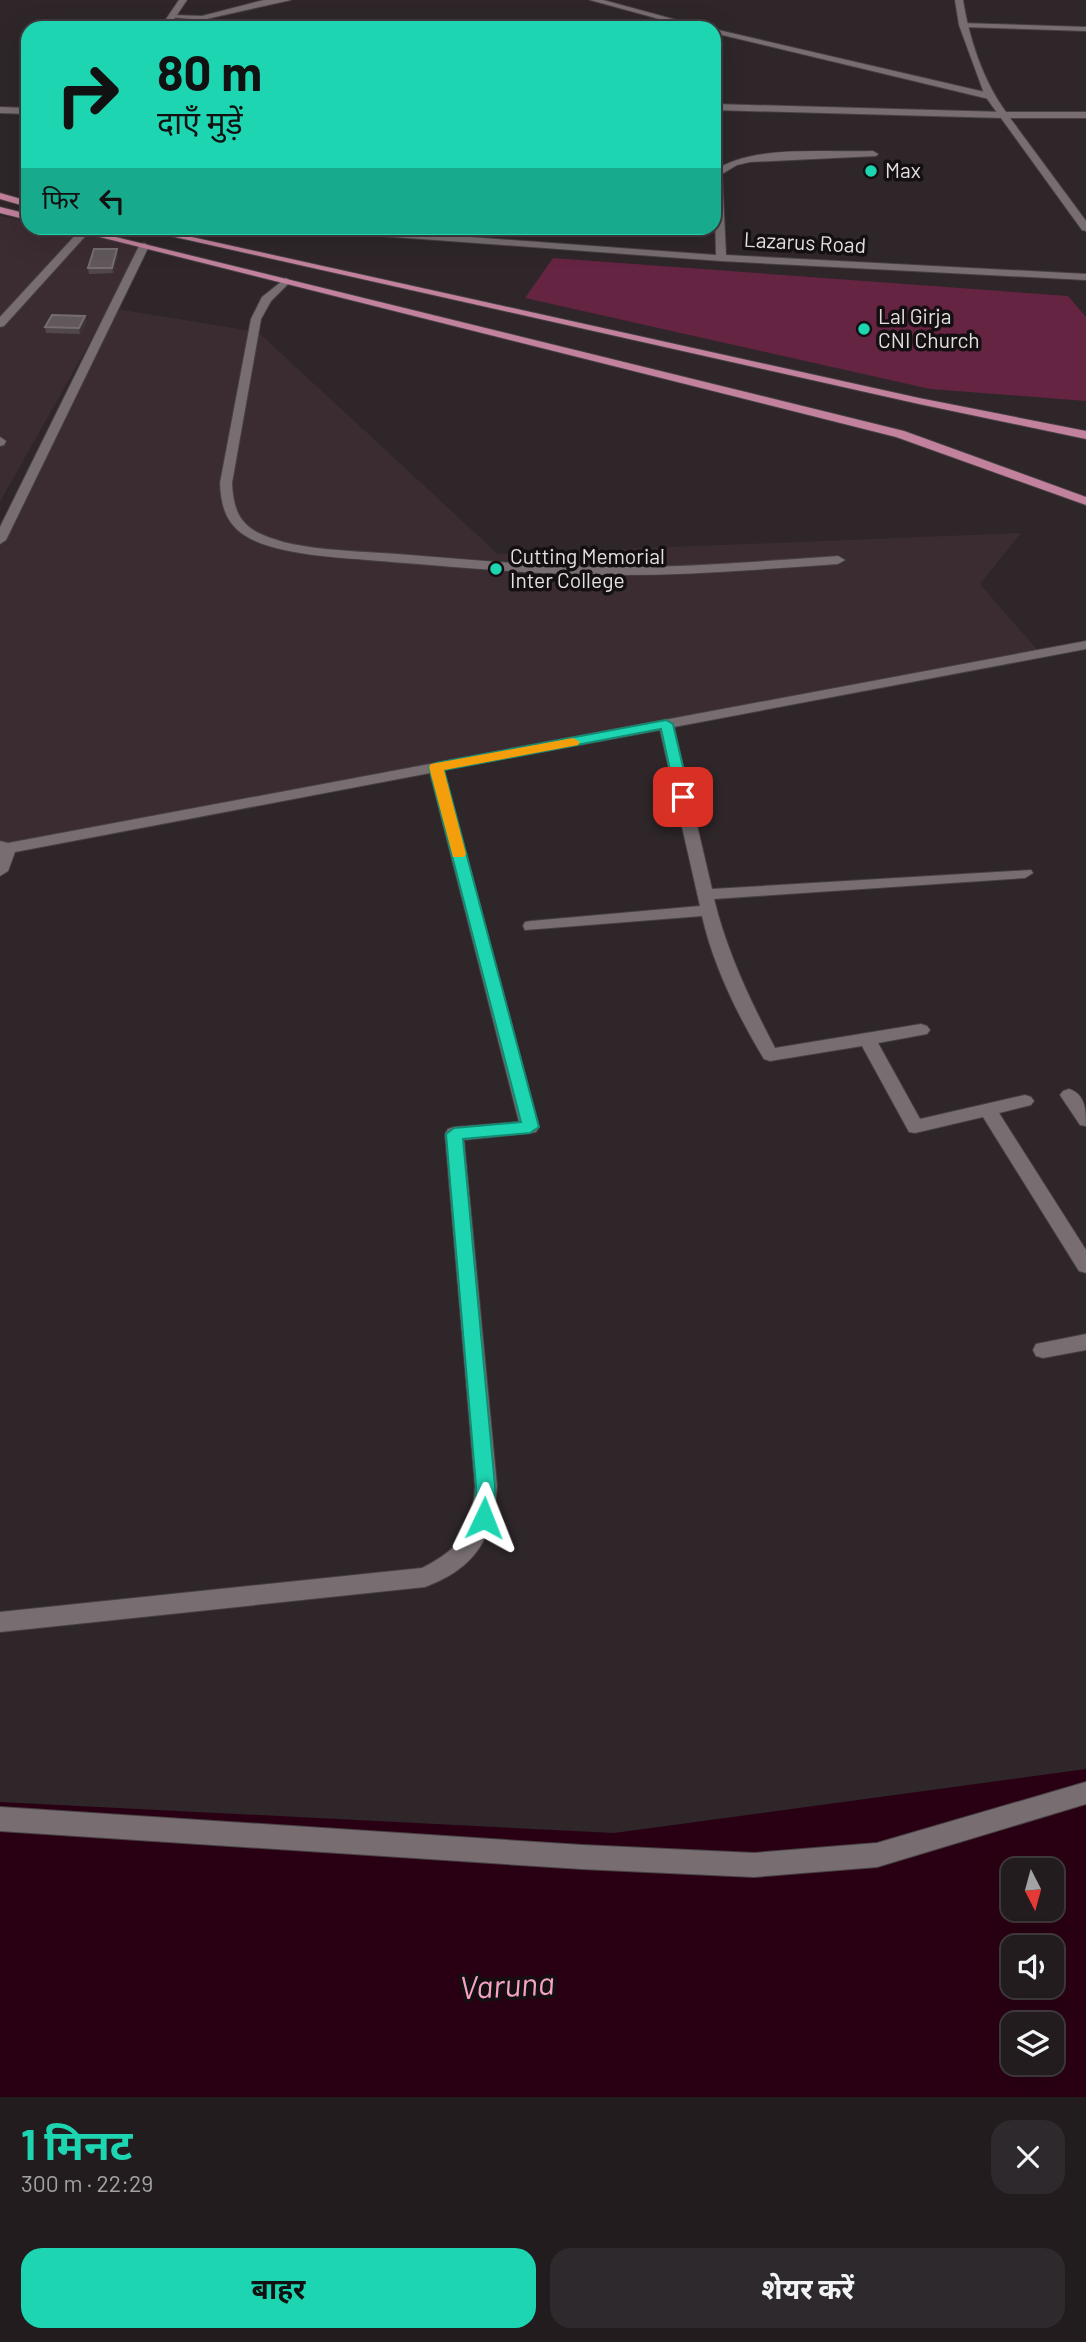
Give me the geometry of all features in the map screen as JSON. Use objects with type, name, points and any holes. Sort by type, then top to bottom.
[{"type":"main road","points":[[0,197],[21,202]]},
{"type":"main road","points":[[0,210],[21,215]]},
{"type":"main road","points":[[101,235],[900,434],[1086,501]]},
{"type":"main road","points":[[172,235],[919,401],[1086,435]]},
{"type":"street","points":[[170,21],[183,0]]},
{"type":"street","points":[[173,17],[202,18],[266,2],[287,0]]},
{"type":"street","points":[[594,0],[675,21]]},
{"type":"street","points":[[959,0],[963,25],[989,96],[1086,228]]},
{"type":"street","points":[[963,25],[1084,31]]},
{"type":"street","points":[[721,33],[989,96]]},
{"type":"street","points":[[721,107],[1086,115]]},
{"type":"street","points":[[0,110],[21,111]]},
{"type":"street","points":[[721,170],[736,162],[873,154]]},
{"type":"street","points":[[0,324],[81,235]]},
{"type":"street","name":"Lazarus Road","points":[[408,235],[721,258],[1086,277]]},
{"type":"street","points":[[720,235],[721,258]]},
{"type":"street","points":[[0,540],[144,246]]},
{"type":"street","points":[[286,281],[266,299],[256,319],[226,483],[227,505],[236,523],[256,537],[282,545],[334,553],[511,567],[619,571],[710,569],[838,560]]},
{"type":"street","points":[[0,871],[4,847],[1086,645]]},
{"type":"street","points":[[666,724],[715,937],[740,996],[770,1055],[921,1030]]},
{"type":"street","points":[[0,1622],[425,1577],[454,1563],[475,1540],[484,1518],[486,1486],[454,1134],[530,1127],[436,767]]},
{"type":"street","points":[[531,926],[707,903],[1025,873]]},
{"type":"street","points":[[867,1039],[915,1127],[1025,1101]]},
{"type":"street","points":[[1069,1095],[1086,1120]]},
{"type":"street","points":[[988,1110],[1084,1261]]},
{"type":"street","points":[[1043,1350],[1086,1342]]},
{"type":"street","points":[[0,1819],[582,1857],[754,1865],[877,1855],[1086,1793]]},
{"type":"shaded area","points":[[0,216],[21,220],[21,235],[90,235],[144,246],[0,502]]},
{"type":"shaded area","points":[[553,258],[1068,296],[1086,317],[1086,401],[930,389],[525,298]]},
{"type":"shaded area","name":"Cutting Memorial Inter College","points":[[111,308],[258,332],[498,554],[1021,533],[980,584],[1041,654],[0,846],[0,540]]},
{"type":"water","name":"Varuna","points":[[1086,1769],[1086,2097],[0,2097],[0,1802],[614,1833]]},
{"type":"building","points":[[94,249],[117,249],[112,268],[88,268]]},
{"type":"building","points":[[52,315],[85,316],[79,328],[45,327]]},
{"type":"slow traffic","points":[[459,854],[436,767],[573,742]]},
{"type":"place","name":"Max","points":[[871,171]]},
{"type":"place","name":"Lal Girja CNI Church","points":[[864,329]]},
{"type":"place","name":"Cutting Memorial Inter College","points":[[496,569]]},
{"type":"route","points":[[484,1518],[486,1486],[454,1134],[530,1127],[436,767],[666,724],[683,797]]}]
